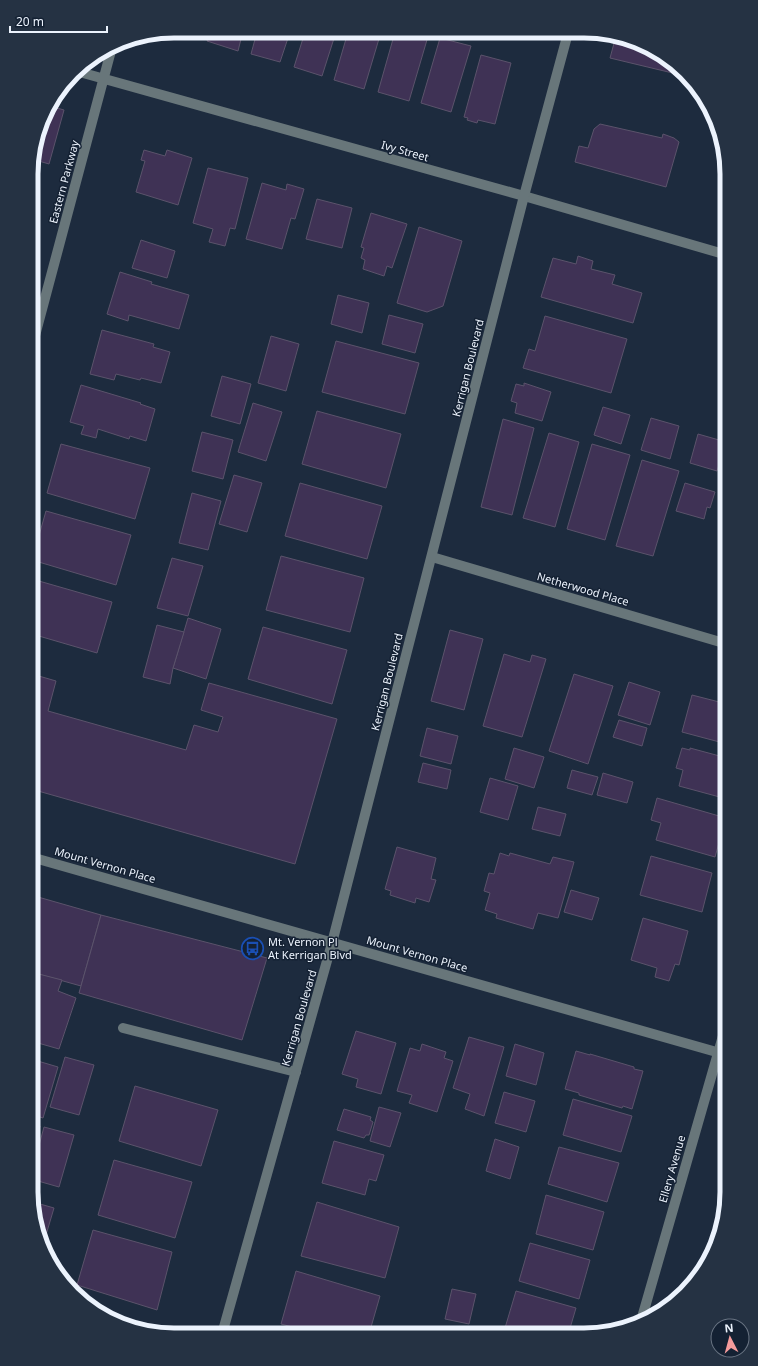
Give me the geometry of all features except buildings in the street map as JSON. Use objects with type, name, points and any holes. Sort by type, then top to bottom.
[{"type":"street","name":"Kerrigan Boulevard","points":[[224,1328],[332,943],[524,196],[567,38]]},
{"type":"street","name":"Eastern Parkway","points":[[38,325],[110,54]]},
{"type":"street","name":"Ivy Street","points":[[83,73],[524,196],[720,253]]},
{"type":"street","name":"Netherwood Place","points":[[432,557],[720,642]]},
{"type":"street","name":"Mount Vernon Place","points":[[38,858],[720,1053]]},
{"type":"street","points":[[123,1028],[296,1072]]},
{"type":"street","name":"Ellery Avenue","points":[[643,1314],[720,1064]]},
{"type":"place","name":"Mt. Vernon Pl At Kerrigan Blvd","points":[[253,948]]}]
